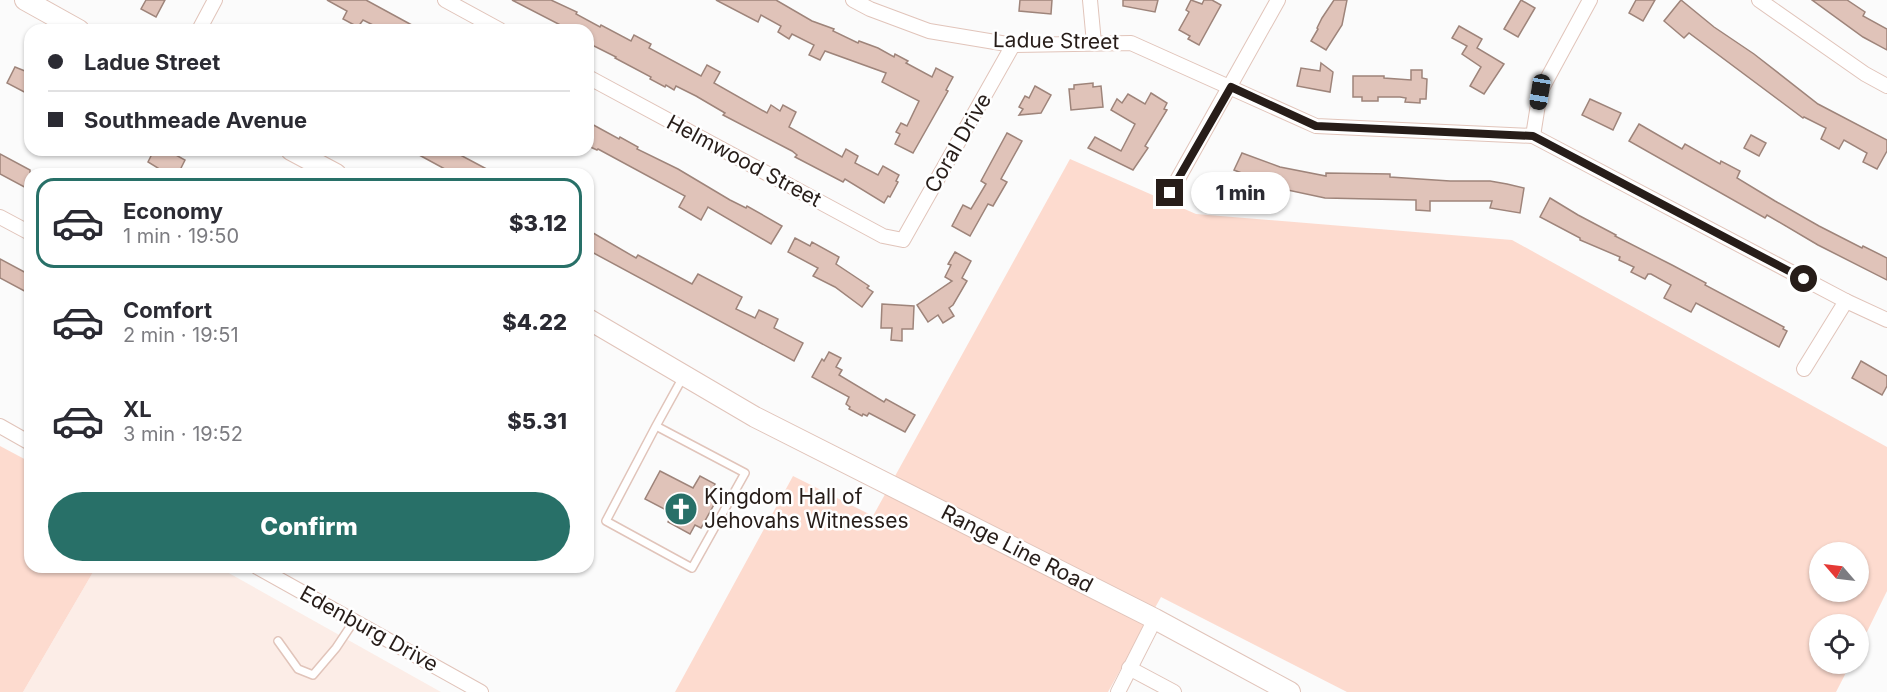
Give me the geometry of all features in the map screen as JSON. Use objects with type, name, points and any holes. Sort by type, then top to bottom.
[{"type":"main road","points":[[25,0],[68,24]]},
{"type":"main road","points":[[302,156],[325,168]]},
{"type":"main road","name":"Range Line Road","points":[[594,322],[755,417],[1155,619],[1290,692]]},
{"type":"street","points":[[201,24],[215,0]]},
{"type":"street","points":[[445,0],[489,24]]},
{"type":"street","name":"Ladue Street","points":[[853,0],[870,9],[929,31],[1013,45],[1131,43],[1316,126],[1533,136],[1846,301],[1887,320]]},
{"type":"street","points":[[1090,0],[1094,43]]},
{"type":"street","points":[[1170,193],[1278,0]]},
{"type":"street","points":[[1533,136],[1540,92],[1590,0]]},
{"type":"street","points":[[1759,0],[1865,75],[1887,86]]},
{"type":"street","name":"Coral Drive","points":[[903,240],[1013,45]]},
{"type":"street","name":"Helmwood Street","points":[[594,80],[883,236],[903,240]]},
{"type":"street","points":[[0,217],[24,230]]},
{"type":"street","points":[[1804,369],[1846,301]]},
{"type":"street","points":[[0,426],[24,440]]},
{"type":"street","name":"Edenburg Drive","points":[[268,573],[481,692]]},
{"type":"street","points":[[1118,692],[1155,619]]},
{"type":"street","points":[[1129,668],[1174,692]]},
{"type":"lane","points":[[656,426],[745,473],[692,568],[606,521],[656,426],[684,375]]},
{"type":"lane","points":[[278,641],[298,669],[313,675],[336,648],[354,621]]},
{"type":"shaded area","points":[[1070,159],[1196,214],[1512,240],[1887,447],[1887,591],[1869,628],[1869,614],[1809,614],[1809,674],[1845,674],[1836,692],[1347,692],[1161,597],[1108,692],[675,692],[793,476],[873,516]]},
{"type":"shaded area","points":[[0,446],[24,459],[24,573],[92,573],[23,692],[0,692]]},
{"type":"shaded area","points":[[92,573],[229,573],[441,692],[23,692]]},
{"type":"building","points":[[146,0],[165,0],[156,17],[141,9]]},
{"type":"building","points":[[327,0],[366,0],[410,24],[371,24],[363,20],[360,24],[352,24],[343,19],[347,11]]},
{"type":"building","points":[[512,0],[551,0],[631,41],[634,35],[651,44],[649,48],[701,76],[707,65],[720,72],[714,83],[767,113],[771,105],[780,111],[783,105],[796,112],[789,127],[842,157],[846,149],[858,156],[855,163],[878,175],[883,166],[899,175],[896,181],[898,182],[884,203],[845,179],[843,182],[795,157],[797,155],[792,151],[723,115],[725,113],[696,96],[676,86],[674,90],[666,85],[665,87],[594,46],[594,24],[558,24]]},
{"type":"building","points":[[716,0],[776,0],[812,21],[834,29],[833,31],[858,43],[859,41],[878,48],[894,57],[895,54],[908,61],[906,63],[932,77],[936,68],[953,77],[946,90],[948,91],[913,153],[895,144],[900,134],[896,132],[901,123],[907,126],[919,101],[882,82],[886,73],[825,51],[820,60],[809,55],[814,45],[792,34],[789,39],[778,32],[781,26],[761,15],[758,22]]},
{"type":"building","points":[[1020,0],[1052,0],[1051,14],[1019,11]]},
{"type":"building","points":[[1123,0],[1158,0],[1155,12],[1123,6]]},
{"type":"building","points":[[1191,0],[1202,4],[1204,0],[1212,0],[1221,5],[1199,45],[1179,30],[1189,12],[1186,10]]},
{"type":"building","points":[[1334,0],[1347,0],[1342,25],[1326,50],[1311,41]]},
{"type":"building","points":[[1521,0],[1535,8],[1518,37],[1504,29]]},
{"type":"building","points":[[1636,0],[1655,0],[1643,21],[1629,13]]},
{"type":"building","points":[[1681,0],[1818,104],[1887,140],[1887,151],[1877,169],[1863,162],[1867,153],[1844,140],[1839,149],[1821,139],[1826,128],[1803,118],[1689,33],[1684,38],[1664,21]]},
{"type":"building","points":[[1812,0],[1847,0],[1865,12],[1863,16],[1887,29],[1887,50],[1863,37]]},
{"type":"building","points":[[1459,26],[1482,39],[1477,48],[1504,64],[1484,94],[1470,86],[1481,67],[1462,54],[1467,46],[1452,38]]},
{"type":"building","points":[[1321,63],[1333,72],[1330,92],[1297,86],[1301,68],[1320,71]]},
{"type":"building","points":[[15,67],[24,71],[24,92],[7,83]]},
{"type":"building","points":[[1411,70],[1422,70],[1422,78],[1427,79],[1426,99],[1420,99],[1420,103],[1405,102],[1406,98],[1400,97],[1378,97],[1378,101],[1362,101],[1362,97],[1353,97],[1353,76],[1384,76],[1384,78],[1411,80]]},
{"type":"building","points":[[1093,83],[1093,87],[1101,86],[1103,107],[1071,110],[1069,89],[1074,89],[1074,85]]},
{"type":"building","points":[[1035,86],[1051,95],[1041,113],[1019,115],[1023,109],[1019,107],[1025,96],[1029,98]]},
{"type":"building","points":[[1151,93],[1167,103],[1164,109],[1167,110],[1145,146],[1148,148],[1133,170],[1088,148],[1095,137],[1121,151],[1135,124],[1111,110],[1117,99],[1122,103],[1128,94],[1145,104]]},
{"type":"building","points":[[1590,99],[1621,113],[1613,130],[1582,115]]},
{"type":"building","points":[[1639,124],[1682,149],[1685,144],[1720,164],[1721,161],[1740,171],[1737,178],[1775,201],[1862,248],[1863,246],[1887,258],[1887,280],[1818,245],[1767,215],[1765,218],[1629,141]]},
{"type":"building","points":[[594,125],[619,139],[620,137],[638,147],[637,149],[782,226],[771,244],[708,207],[701,220],[679,207],[685,196],[594,149]]},
{"type":"building","points":[[1007,133],[1022,141],[1001,179],[1007,182],[993,206],[988,204],[970,236],[952,226],[963,205],[971,209],[986,184],[981,181]]},
{"type":"building","points":[[1751,135],[1766,143],[1759,156],[1744,148]]},
{"type":"building","points":[[1242,153],[1280,167],[1326,176],[1326,173],[1390,174],[1390,177],[1490,181],[1507,184],[1524,188],[1520,213],[1490,208],[1492,201],[1430,201],[1430,211],[1416,210],[1416,200],[1325,198],[1264,185],[1260,193],[1239,184],[1244,174],[1234,170]]},
{"type":"building","points":[[0,154],[26,168],[24,168],[24,187],[0,174]]},
{"type":"building","points":[[151,156],[178,156],[185,160],[181,168],[158,168],[148,162]]},
{"type":"building","points":[[421,156],[462,156],[485,168],[443,168]]},
{"type":"building","points":[[1550,198],[1615,236],[1784,327],[1783,329],[1787,331],[1779,347],[1696,303],[1691,312],[1664,298],[1671,285],[1651,274],[1648,274],[1645,279],[1631,272],[1634,267],[1619,260],[1620,257],[1580,240],[1540,217]]},
{"type":"building","points":[[594,234],[636,258],[638,255],[692,284],[698,274],[742,297],[736,309],[755,318],[759,310],[778,319],[774,328],[803,343],[794,361],[594,253]]},
{"type":"building","points":[[795,238],[810,246],[812,242],[839,257],[836,264],[869,286],[867,288],[873,292],[862,307],[835,287],[813,276],[818,268],[788,252]]},
{"type":"building","points":[[955,252],[971,261],[962,278],[967,281],[949,308],[954,316],[943,323],[938,315],[928,322],[917,305],[952,281],[945,277],[951,265],[948,264]]},
{"type":"building","points":[[0,259],[24,272],[24,291],[0,278]]},
{"type":"building","points":[[882,304],[914,306],[913,329],[902,329],[902,341],[891,340],[892,328],[881,328]]},
{"type":"building","points":[[829,352],[841,358],[836,367],[842,370],[839,375],[884,402],[886,399],[915,415],[905,432],[869,413],[867,416],[863,414],[862,416],[849,409],[850,407],[846,404],[849,397],[812,377],[822,359],[824,361]]},
{"type":"building","points":[[1861,361],[1887,376],[1887,386],[1882,395],[1852,378]]},
{"type":"building","points":[[660,471],[693,488],[700,476],[715,484],[709,497],[716,501],[701,528],[695,525],[690,534],[668,522],[672,513],[645,499]]},
{"type":"place","name":"Kingdom Hall of Jehovahs Witnesses","points":[[681,509]]},
{"type":"route","points":[[1170,193],[1231,87],[1316,126],[1533,136],[1804,279]]}]
